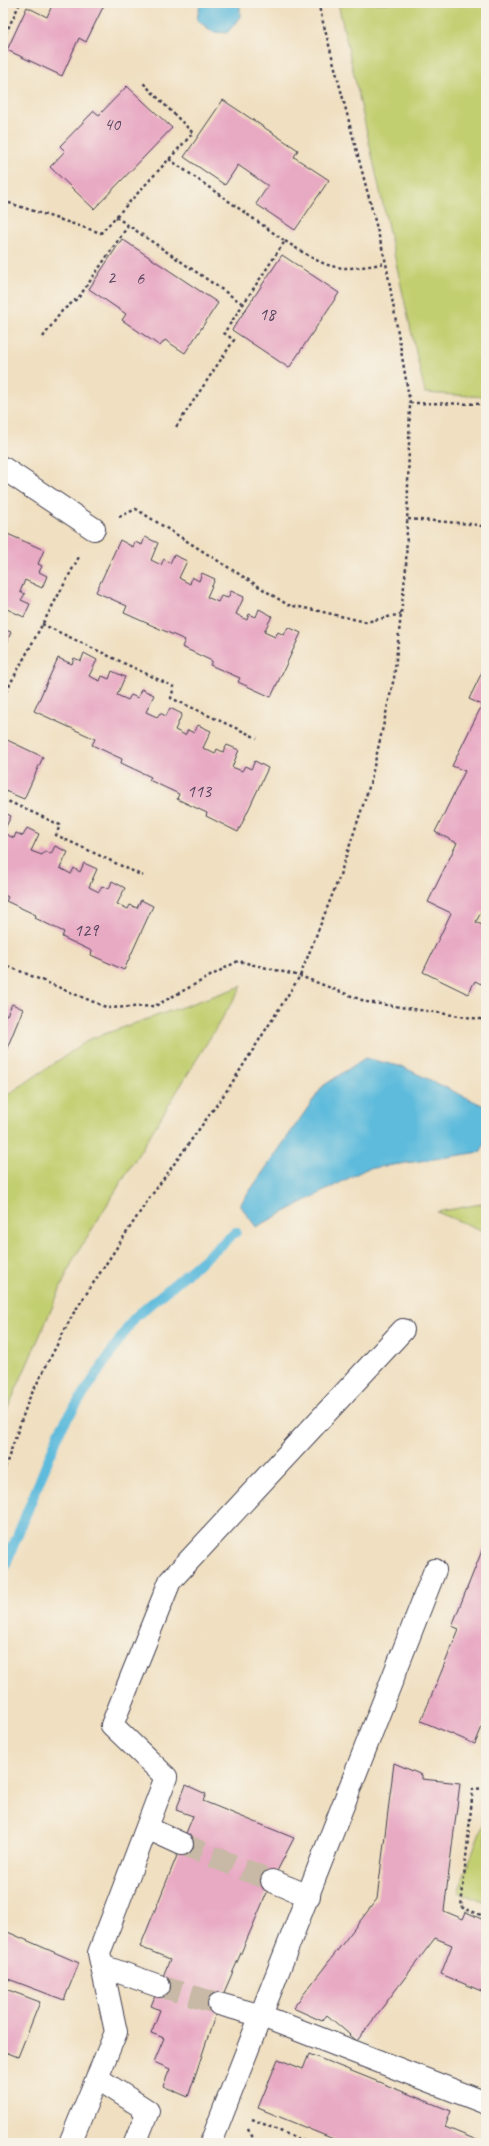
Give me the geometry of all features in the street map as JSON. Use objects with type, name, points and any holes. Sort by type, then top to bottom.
[{"type":"street","points":[[3,468],[94,529]]},
{"type":"street","points":[[70,2143],[116,2032],[99,1953],[166,1777],[112,1725],[170,1582],[403,1330]]},
{"type":"street","points":[[211,2143],[309,1896],[435,1570]]},
{"type":"street","points":[[146,1828],[182,1844]]},
{"type":"street","points":[[272,1882],[309,1896]]},
{"type":"street","points":[[102,1966],[159,1986]]},
{"type":"street","points":[[219,2004],[262,2016],[486,2103]]},
{"type":"street","points":[[97,2078],[148,2111],[135,2143]]},
{"type":"path","points":[[3,39],[20,3]]},
{"type":"path","points":[[3,1473],[29,1399],[73,1314],[146,1203],[228,1089],[300,976],[339,878],[370,784],[394,678],[406,568],[410,403],[386,263],[318,3]]},
{"type":"path","points":[[3,24],[9,27]]},
{"type":"path","points":[[3,201],[101,233],[193,133],[142,82]]},
{"type":"path","points":[[169,159],[285,241],[320,263],[335,268],[355,269],[386,263]]},
{"type":"path","points":[[116,217],[243,304]]},
{"type":"path","points":[[43,337],[62,311],[78,297],[128,226]]},
{"type":"path","points":[[176,427],[234,340],[224,333],[285,241]]},
{"type":"path","points":[[410,403],[486,404]]},
{"type":"path","points":[[3,697],[94,529],[136,509],[288,605],[310,608],[366,622],[401,614]]},
{"type":"path","points":[[408,519],[472,524],[486,527]]},
{"type":"path","points":[[42,624],[174,687],[172,698],[257,738]]},
{"type":"path","points":[[3,798],[60,825],[56,835],[143,876]]},
{"type":"path","points":[[3,964],[108,1008],[155,1006],[238,961],[300,976],[366,1002],[486,1020]]},
{"type":"path","points":[[486,1788],[473,1789],[461,1907],[486,1917]]},
{"type":"path","points":[[226,2108],[308,2143]]},
{"type":"green space","points":[[338,3],[486,3],[486,397],[425,393]]},
{"type":"green space","points":[[242,986],[73,1260],[3,1419],[3,1098],[90,1039]]},
{"type":"green space","points":[[486,1203],[486,1232],[437,1212]]},
{"type":"green space","points":[[486,1815],[486,1903],[458,1892]]},
{"type":"water","points":[[200,3],[240,3],[240,18],[227,33],[213,32],[197,20]]},
{"type":"water","points":[[365,1058],[403,1067],[486,1107],[486,1137],[481,1152],[366,1169],[256,1227],[240,1205],[323,1086]]},
{"type":"building","points":[[53,3],[105,3],[86,42],[79,38],[62,76],[7,50],[27,7],[47,17]]},
{"type":"building","points":[[127,86],[172,128],[94,209],[50,167],[65,151],[60,146],[94,111],[99,115]]},
{"type":"building","points":[[223,100],[298,150],[294,157],[329,180],[295,230],[256,204],[268,186],[238,165],[225,185],[184,157]]},
{"type":"building","points":[[122,239],[218,303],[185,353],[165,340],[160,346],[122,320],[126,314],[89,289]]},
{"type":"building","points":[[282,255],[339,293],[289,368],[232,330]]},
{"type":"building","points":[[3,532],[44,550],[38,564],[42,566],[39,572],[47,576],[42,588],[25,580],[20,592],[25,594],[21,600],[30,604],[24,617],[7,609],[3,618]]},
{"type":"building","points":[[145,537],[158,543],[151,560],[161,565],[164,559],[170,563],[174,555],[187,561],[179,578],[190,584],[192,577],[199,581],[202,573],[215,579],[207,597],[218,602],[221,596],[228,598],[231,591],[244,597],[236,614],[247,620],[249,614],[256,617],[259,609],[272,616],[264,632],[275,637],[278,632],[284,635],[288,627],[301,633],[271,697],[238,682],[240,678],[210,665],[212,661],[182,647],[185,640],[124,613],[127,606],[96,592],[120,540],[133,547],[135,542],[142,545]]},
{"type":"building","points":[[3,621],[6,622],[3,629]]},
{"type":"building","points":[[3,629],[11,632],[6,645],[3,644]]},
{"type":"building","points":[[84,653],[97,660],[89,676],[100,681],[102,676],[109,679],[112,671],[125,677],[117,695],[128,700],[131,695],[138,698],[141,689],[154,695],[146,712],[157,717],[160,713],[166,716],[170,708],[182,714],[175,730],[185,735],[188,730],[194,733],[198,725],[211,731],[203,748],[215,754],[217,749],[223,752],[227,745],[239,750],[232,767],[242,771],[245,766],[251,769],[255,761],[268,768],[238,832],[206,816],[207,813],[177,799],[179,794],[149,780],[151,777],[121,763],[122,759],[92,745],[95,739],[34,711],[58,658],[72,664],[74,658],[81,661]]},
{"type":"building","points":[[486,664],[486,847],[483,852],[486,853],[486,914],[481,912],[476,922],[486,927],[486,980],[484,979],[481,984],[475,981],[468,994],[423,972],[451,913],[428,902],[457,843],[435,832],[465,771],[452,766],[482,705],[469,699]]},
{"type":"building","points":[[3,738],[43,757],[24,799],[3,790]]},
{"type":"building","points":[[3,812],[11,816],[3,833]]},
{"type":"building","points":[[27,828],[39,834],[31,851],[42,855],[45,851],[51,854],[55,846],[68,852],[60,868],[71,874],[74,868],[80,872],[84,863],[97,869],[89,887],[99,892],[102,886],[109,889],[112,881],[125,888],[117,904],[128,909],[130,905],[137,908],[141,900],[153,906],[124,970],[91,955],[92,951],[62,937],[64,932],[35,918],[36,915],[6,901],[8,897],[3,894],[3,833],[14,838],[16,833],[23,836]]},
{"type":"building","points":[[12,1004],[23,1009],[3,1058],[3,1014],[7,1015]]},
{"type":"building","points":[[483,1548],[486,1549],[486,1717],[475,1744],[421,1721],[459,1629],[452,1626]]},
{"type":"building","points":[[394,1763],[422,1775],[422,1779],[460,1783],[444,1911],[463,1919],[466,1912],[486,1921],[486,1993],[441,1974],[452,1945],[435,1938],[357,2041],[327,2015],[322,2021],[293,2008],[377,1899]]},
{"type":"building","points":[[186,1785],[206,1794],[203,1801],[294,1838],[272,1881],[219,2004],[188,2097],[163,2086],[170,2069],[154,2062],[164,2038],[151,2033],[160,2010],[151,2006],[170,1959],[140,1947],[193,1816],[176,1810]]},
{"type":"building","points":[[3,1930],[79,1963],[64,2000],[3,1977]]},
{"type":"building","points":[[3,1988],[40,2002],[18,2057],[3,2051]]},
{"type":"building","points":[[309,2054],[451,2111],[445,2127],[484,2143],[343,2143],[258,2108],[278,2059],[303,2069]]},
{"type":"waterway","points":[[3,1571],[61,1428],[134,1318],[236,1232]]},
{"type":"tunnel","points":[[182,1844],[272,1881]]},
{"type":"tunnel","points":[[159,1986],[219,2004]]}]
